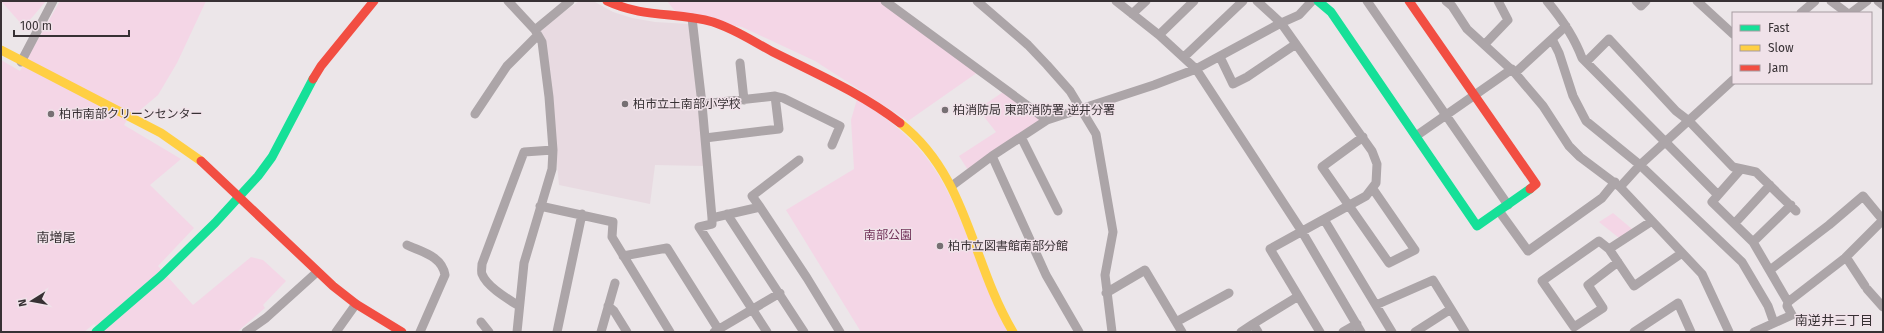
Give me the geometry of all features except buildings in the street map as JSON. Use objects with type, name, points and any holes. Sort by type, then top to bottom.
[{"type":"street","points":[[21,62],[53,1]]},
{"type":"street","points":[[97,332],[161,276],[240,197],[272,157],[295,110],[321,66],[374,1]]},
{"type":"street","points":[[508,1],[536,32],[542,42],[549,97],[552,150],[552,169],[524,263],[517,332]]},
{"type":"street","points":[[475,114],[507,66],[536,32],[570,1]]},
{"type":"street","points":[[607,1],[640,14],[692,18],[713,22],[736,31],[859,94],[890,113],[908,127],[927,148],[953,185],[970,224],[995,297],[1013,332]]},
{"type":"street","points":[[885,1],[1047,120]]},
{"type":"street","points":[[977,1],[1028,45],[1070,91],[1096,134],[1113,232],[1105,275],[1106,293],[1112,332]]},
{"type":"street","points":[[1116,1],[1159,35],[1196,69],[1301,230],[1361,332]]},
{"type":"street","points":[[1132,14],[1146,1]]},
{"type":"street","points":[[1159,35],[1194,1]]},
{"type":"street","points":[[1184,57],[1243,1]]},
{"type":"street","points":[[1257,1],[1281,23],[1363,137],[1372,151],[1377,164],[1376,183],[1373,189],[1366,196],[1324,220],[1301,230],[1270,249],[1298,298],[1320,332]]},
{"type":"street","points":[[953,185],[992,156],[1047,120],[1154,85],[1196,69],[1281,23],[1299,15],[1312,1]]},
{"type":"street","points":[[1318,1],[1331,12],[1477,226],[1536,184],[1409,1]]},
{"type":"street","points":[[1367,1],[1445,116],[1508,205]]},
{"type":"street","points":[[1446,1],[1452,6],[1468,29],[1514,71],[1542,106],[1569,146],[1580,157],[1617,185],[1702,274],[1728,330],[1717,332]]},
{"type":"street","points":[[1485,44],[1508,20],[1498,1]]},
{"type":"street","points":[[1547,1],[1566,26],[1586,62],[1718,195]]},
{"type":"street","points":[[1636,1],[1641,6],[1646,1]]},
{"type":"street","points":[[1697,1],[1732,33]]},
{"type":"street","points":[[1802,12],[1815,1]]},
{"type":"street","points":[[1831,1],[1846,12]]},
{"type":"street","points":[[1852,12],[1867,1]]},
{"type":"street","points":[[1878,1],[1883,5]]},
{"type":"street","points":[[692,18],[702,104],[712,218],[712,224],[699,227],[753,308],[767,332]]},
{"type":"street","points":[[1416,136],[1474,96],[1514,71],[1566,26]]},
{"type":"street","points":[[1552,39],[1559,53],[1573,96],[1586,121],[1640,165],[1742,262],[1768,306],[1774,323]]},
{"type":"street","points":[[1586,62],[1609,39],[1676,111],[1689,121],[1733,167],[1756,172],[1793,208],[1753,242]]},
{"type":"street","points":[[1220,57],[1233,84],[1247,77],[1296,44]]},
{"type":"street","points":[[1,50],[21,62],[179,144],[195,155],[317,272],[356,304],[402,332]]},
{"type":"street","points":[[740,63],[744,100]]},
{"type":"street","points":[[1499,211],[1528,251],[1602,198],[1732,81]]},
{"type":"street","points":[[702,104],[775,96],[783,98],[840,126],[832,145]]},
{"type":"street","points":[[705,138],[779,129],[775,96]]},
{"type":"street","points":[[1021,137],[1058,211]]},
{"type":"street","points":[[1363,137],[1322,167],[1351,205],[1389,263],[1415,250],[1373,189]]},
{"type":"street","points":[[519,306],[501,294],[488,282],[482,274],[482,264],[524,152],[552,150]]},
{"type":"street","points":[[992,156],[1046,275],[1079,332]]},
{"type":"street","points":[[799,160],[752,196],[807,278],[840,332]]},
{"type":"street","points":[[1741,169],[1712,202],[1753,242],[1788,302],[1787,306],[1792,315],[1754,332]]},
{"type":"street","points":[[1735,223],[1770,185]]},
{"type":"street","points":[[1770,270],[1829,225],[1863,196],[1883,220],[1846,257],[1788,302]]},
{"type":"street","points":[[540,206],[613,222],[612,237],[670,332]]},
{"type":"street","points":[[712,218],[760,207]]},
{"type":"street","points":[[557,332],[582,214]]},
{"type":"street","points":[[727,214],[780,293],[804,332]]},
{"type":"street","points":[[1324,220],[1392,332]]},
{"type":"street","points":[[1609,249],[1652,221]]},
{"type":"street","points":[[1618,262],[1588,285],[1603,308],[1574,327],[1542,281],[1599,241],[1609,249],[1618,262],[1634,286],[1682,253]]},
{"type":"street","points":[[407,245],[439,260],[444,267],[445,275],[420,332]]},
{"type":"street","points":[[623,256],[667,248],[718,331],[753,308],[780,293]]},
{"type":"street","points":[[1846,257],[1866,288],[1883,307]]},
{"type":"street","points":[[1106,293],[1145,270],[1182,332]]},
{"type":"street","points":[[246,332],[266,318],[317,272]]},
{"type":"street","points":[[1376,305],[1433,280],[1465,332]]},
{"type":"street","points":[[601,332],[615,283]]},
{"type":"street","points":[[1176,322],[1228,294]]},
{"type":"street","points":[[1241,332],[1256,328],[1298,298]]},
{"type":"street","points":[[1634,332],[1678,303],[1691,332]]},
{"type":"street","points":[[336,332],[356,304]]},
{"type":"street","points":[[608,306],[614,311],[627,332]]},
{"type":"street","points":[[1415,332],[1430,328],[1451,309]]},
{"type":"street","points":[[480,322],[489,332]]},
{"type":"street","points":[[1343,332],[1357,324]]},
{"type":"shaded area","name":"柏市立土南部小学校","points":[[578,2],[595,2],[613,12],[632,18],[655,22],[689,24],[705,166],[655,165],[650,204],[559,185],[546,43],[540,29]]},
{"type":"green space","points":[[1,1],[46,1],[24,27]]},
{"type":"green space","points":[[60,1],[206,1],[177,63],[158,95],[138,112],[133,110],[124,125],[181,159],[150,185],[194,228],[158,266],[193,305],[251,257],[263,260],[286,281],[263,305],[265,308],[237,332],[102,332],[94,324],[84,332],[1,332],[1,60],[20,71]]},
{"type":"green space","points":[[667,1],[881,1],[978,72],[908,121],[815,61],[742,27],[679,16]]},
{"type":"green space","points":[[1003,92],[1043,121],[968,170],[959,156],[996,132],[978,109]]},
{"type":"green space","name":"南部公園","points":[[857,99],[907,136],[921,151],[937,173],[955,208],[1007,332],[861,332],[786,210],[854,169],[851,120]]},
{"type":"green space","points":[[1613,213],[1632,229],[1619,238],[1599,222]]},
{"type":"traffic: fast","points":[[1318,1],[1331,12],[1477,226],[1530,189]]},
{"type":"traffic: fast","points":[[96,332],[161,276],[215,223],[258,176],[272,157],[313,79]]},
{"type":"traffic: slow","points":[[1,50],[161,133],[201,161]]},
{"type":"traffic: slow","points":[[900,123],[923,144],[940,168],[955,194],[987,277],[1013,332]]},
{"type":"traffic: jam","points":[[313,79],[321,66],[374,1]]},
{"type":"traffic: jam","points":[[607,1],[634,10],[700,19],[721,25],[854,93],[870,102],[900,123]]},
{"type":"traffic: jam","points":[[1409,1],[1536,184],[1530,189]]},
{"type":"traffic: jam","points":[[201,161],[333,286],[356,304],[402,332]]},
{"type":"place","name":"柏市立土南部小学校","points":[[625,104]]},
{"type":"place","name":"柏消防局 東部消防署 逆井分署","points":[[945,110]]},
{"type":"place","name":"柏市南部クリーンセンター","points":[[51,114]]},
{"type":"place","name":"柏市立図書館南部分館","points":[[940,246]]},
{"type":"district","name":"南増尾","points":[[56,237]]},
{"type":"district","name":"南逆井三丁目","points":[[1834,320]]}]
